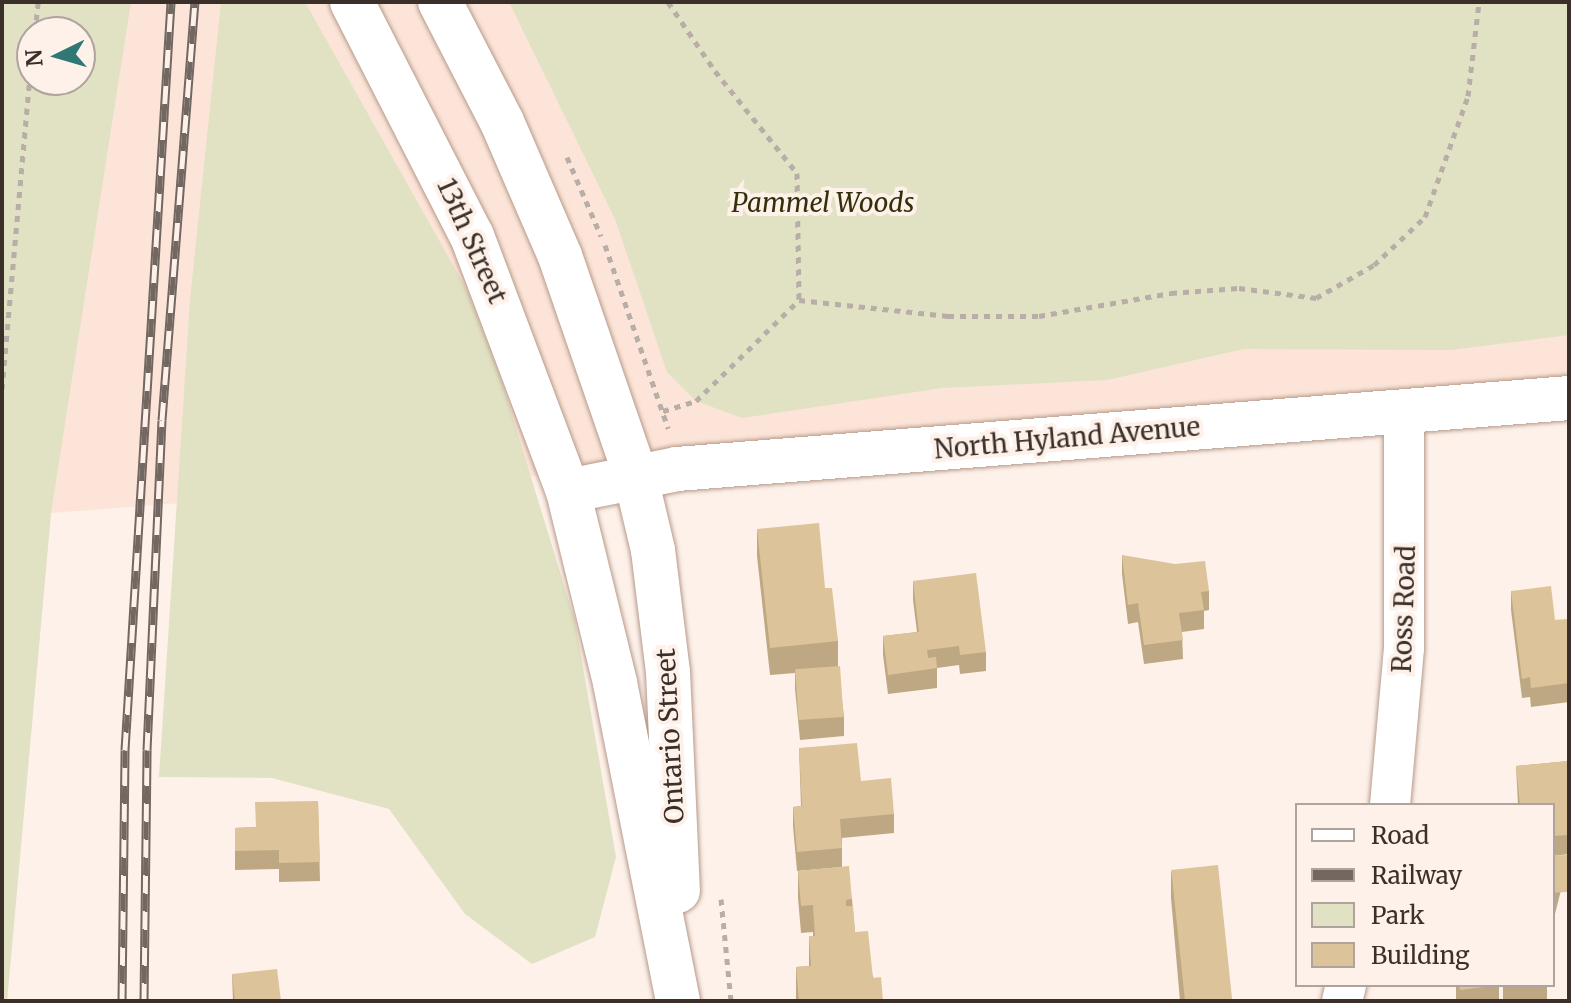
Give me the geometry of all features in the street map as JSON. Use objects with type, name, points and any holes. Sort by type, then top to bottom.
[{"type":"main road","name":"13th Street","points":[[352,2],[472,236],[568,491]]},
{"type":"main road","points":[[440,2],[502,122],[560,256],[635,474]]},
{"type":"main road","name":"North Hyland Avenue","points":[[568,491],[635,474],[1569,398]]},
{"type":"main road","name":"Ontario Street","points":[[635,474],[653,550],[668,672],[681,1001]]},
{"type":"main road","name":"Ontario Street","points":[[568,491],[615,683],[681,1001]]},
{"type":"street","name":"Ross Road","points":[[1390,803],[1397,772],[1405,633],[1404,411]]},
{"type":"path","points":[[666,419],[663,411],[696,401],[799,300],[797,173],[715,71],[668,2]]},
{"type":"path","points":[[799,300],[948,316],[1039,316],[1171,293],[1239,288],[1316,298],[1374,265],[1425,217],[1468,96],[1479,2]]},
{"type":"path","points":[[2,389],[28,96]]},
{"type":"shaded area","points":[[2,2],[1569,2],[1569,397],[51,513],[7,1001],[2,1001]]},
{"type":"green space","points":[[2,2],[131,2],[51,513],[7,1001],[2,1001]]},
{"type":"green space","points":[[221,2],[305,2],[467,290],[501,379],[575,621],[616,857],[595,937],[532,964],[465,914],[389,809],[272,778],[159,777],[190,300]]},
{"type":"green space","name":"Pammel Woods","points":[[509,2],[1569,2],[1569,335],[1451,350],[1244,349],[1107,380],[942,388],[742,418],[696,401],[667,372],[615,219]]},
{"type":"building","points":[[819,523],[825,588],[832,588],[838,641],[770,648],[757,529]]},
{"type":"building","points":[[1122,555],[1175,564],[1205,561],[1209,591],[1201,592],[1204,610],[1179,613],[1183,640],[1144,645],[1138,603],[1128,605]]},
{"type":"building","points":[[976,573],[986,652],[960,655],[959,646],[927,650],[928,658],[936,657],[937,668],[888,675],[883,636],[919,632],[913,581]]},
{"type":"building","points":[[1551,586],[1555,620],[1568,619],[1569,683],[1531,688],[1530,677],[1522,679],[1511,591]]},
{"type":"building","points":[[840,666],[844,717],[799,720],[795,669]]},
{"type":"building","points":[[857,743],[861,781],[891,778],[894,814],[840,819],[842,848],[797,852],[793,807],[802,806],[799,748]]},
{"type":"building","points":[[1569,761],[1569,835],[1555,836],[1555,803],[1520,803],[1516,766]]},
{"type":"building","points":[[318,801],[320,862],[279,863],[279,850],[235,851],[235,828],[256,827],[255,802]]},
{"type":"building","points":[[1555,855],[1568,855],[1569,892],[1555,892]]},
{"type":"building","points":[[1218,865],[1232,1001],[1185,1001],[1171,870]]},
{"type":"building","points":[[849,866],[852,899],[846,900],[846,906],[853,906],[855,932],[868,931],[873,978],[881,977],[883,1001],[799,1001],[796,967],[811,966],[809,936],[815,936],[813,905],[801,906],[798,871]]},
{"type":"building","points":[[277,969],[281,1001],[235,1001],[232,974]]},
{"type":"railway","points":[[122,1001],[125,750],[171,2]]},
{"type":"railway","points":[[144,1001],[147,750],[162,420],[195,2]]}]
